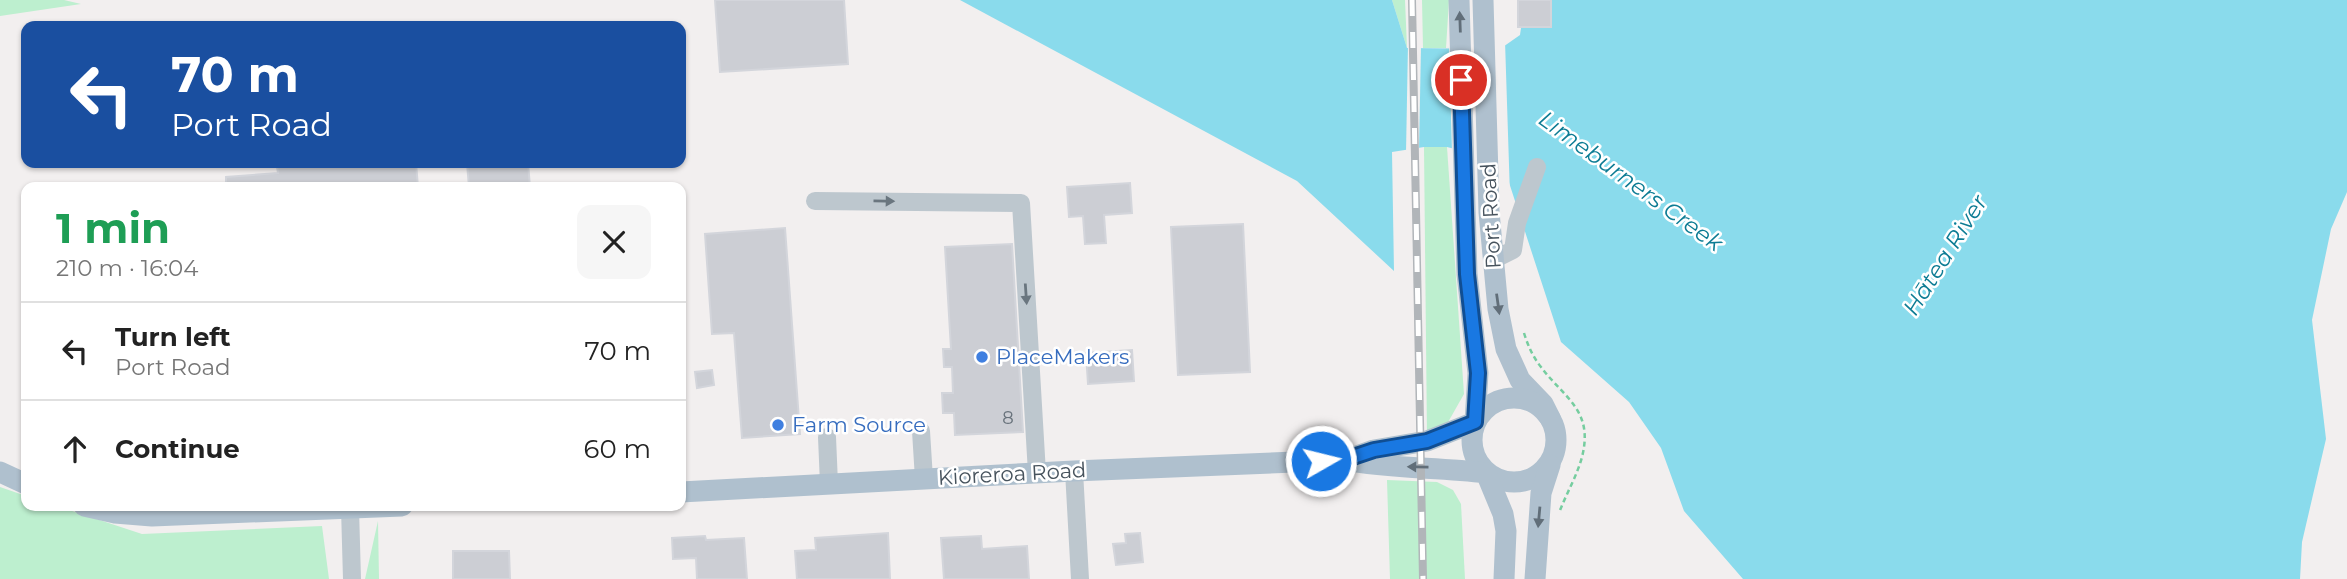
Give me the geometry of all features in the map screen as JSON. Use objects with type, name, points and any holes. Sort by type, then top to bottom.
[{"type":"main road","name":"Port Road","points":[[1459,0],[1467,274],[1478,373],[1472,449],[1477,462],[1486,473],[1503,514],[1506,531],[1504,579]]},
{"type":"main road","name":"Port Road","points":[[1483,0],[1489,212],[1498,309],[1506,349],[1520,380],[1543,404],[1555,430],[1556,443],[1542,493],[1535,579]]},
{"type":"main road","points":[[1475,422],[1482,411],[1505,398],[1531,401],[1542,408],[1550,418]]},
{"type":"main road","name":"Kioreroa Road","points":[[1344,460],[1374,450],[1427,441],[1475,422]]},
{"type":"main road","points":[[1486,473],[1497,480],[1524,482],[1536,477],[1546,468],[1553,456]]},
{"type":"main road","name":"Kioreroa Road","points":[[686,492],[1344,460],[1378,467],[1442,468],[1486,473]]},
{"type":"main road","points":[[0,472],[21,482]]},
{"type":"main road","points":[[106,511],[152,516],[276,511]]},
{"type":"street","points":[[1493,260],[1513,250],[1517,223],[1537,167]]},
{"type":"street","points":[[815,201],[1021,203],[1037,473]]},
{"type":"street","points":[[921,431],[924,479]]},
{"type":"street","points":[[827,437],[829,484]]},
{"type":"street","points":[[1074,471],[1080,579]]},
{"type":"street","points":[[350,511],[352,579]]},
{"type":"green space","points":[[0,0],[64,0],[81,4],[0,16]]},
{"type":"green space","points":[[1392,0],[1405,0],[1407,48]]},
{"type":"green space","points":[[1422,0],[1449,0],[1446,48],[1423,48]]},
{"type":"green space","points":[[1424,147],[1447,147],[1464,394],[1447,424],[1427,437]]},
{"type":"green space","points":[[1387,480],[1437,482],[1453,490],[1461,504],[1465,579],[1390,579]]},
{"type":"green space","points":[[0,487],[21,494],[21,511],[72,511],[142,534],[322,526],[329,579],[0,579]]},
{"type":"green space","points":[[378,521],[379,579],[365,579]]},
{"type":"water","points":[[960,0],[1392,0],[1407,48],[1500,49],[1520,35],[1525,0],[2347,0],[2347,192],[2331,229],[2312,320],[2326,439],[2302,542],[2300,579],[1743,579],[1684,511],[1661,448],[1629,402],[1561,342],[1502,161],[1447,147],[1392,152],[1394,271],[1297,181]]},
{"type":"pier","points":[[1505,41],[1510,196],[1499,164],[1452,152],[1449,45],[1499,45]]},
{"type":"pier","points":[[1408,44],[1421,45],[1419,151],[1406,153]]},
{"type":"building","points":[[715,0],[844,0],[848,64],[720,72]]},
{"type":"building","points":[[1518,0],[1551,0],[1551,27],[1518,27]]},
{"type":"building","points":[[277,168],[416,168],[418,182],[226,182],[226,177],[278,173]]},
{"type":"building","points":[[467,168],[528,168],[530,182],[469,182]]},
{"type":"building","points":[[1130,183],[1132,213],[1104,215],[1106,243],[1085,244],[1083,216],[1069,217],[1067,187]]},
{"type":"building","points":[[1243,224],[1250,372],[1178,375],[1171,227]]},
{"type":"building","points":[[785,228],[800,434],[742,438],[734,333],[712,334],[705,234]]},
{"type":"building","points":[[1012,244],[1023,432],[955,435],[954,413],[943,413],[942,393],[953,393],[952,367],[944,367],[943,349],[951,349],[945,247]]},
{"type":"building","points":[[1132,350],[1134,381],[1088,384],[1086,353]]},
{"type":"building","points":[[712,370],[714,385],[697,388],[695,372]]},
{"type":"building","points":[[888,533],[890,579],[797,579],[795,551],[816,550],[815,538]]},
{"type":"building","points":[[1140,533],[1143,562],[1116,565],[1113,544],[1126,543],[1125,534]]},
{"type":"building","points":[[705,536],[706,540],[744,538],[747,579],[697,579],[696,558],[673,559],[672,538]]},
{"type":"building","points":[[981,536],[982,549],[1027,546],[1029,579],[944,579],[941,538]]},
{"type":"building","points":[[453,551],[509,551],[510,579],[453,579]]},
{"type":"railway","points":[[1412,0],[1423,579]]},
{"type":"place","name":"PlaceMakers","points":[[982,357]]},
{"type":"place","name":"Farm Source","points":[[778,425]]},
{"type":"route","points":[[1321,461],[1344,460],[1374,450],[1427,441],[1475,422],[1478,373],[1467,274],[1461,80]]},
{"type":"water label","name":"Limeburners Creek","points":[[1631,181]]},
{"type":"water label","name":"Hātea River","points":[[1945,255]]}]
